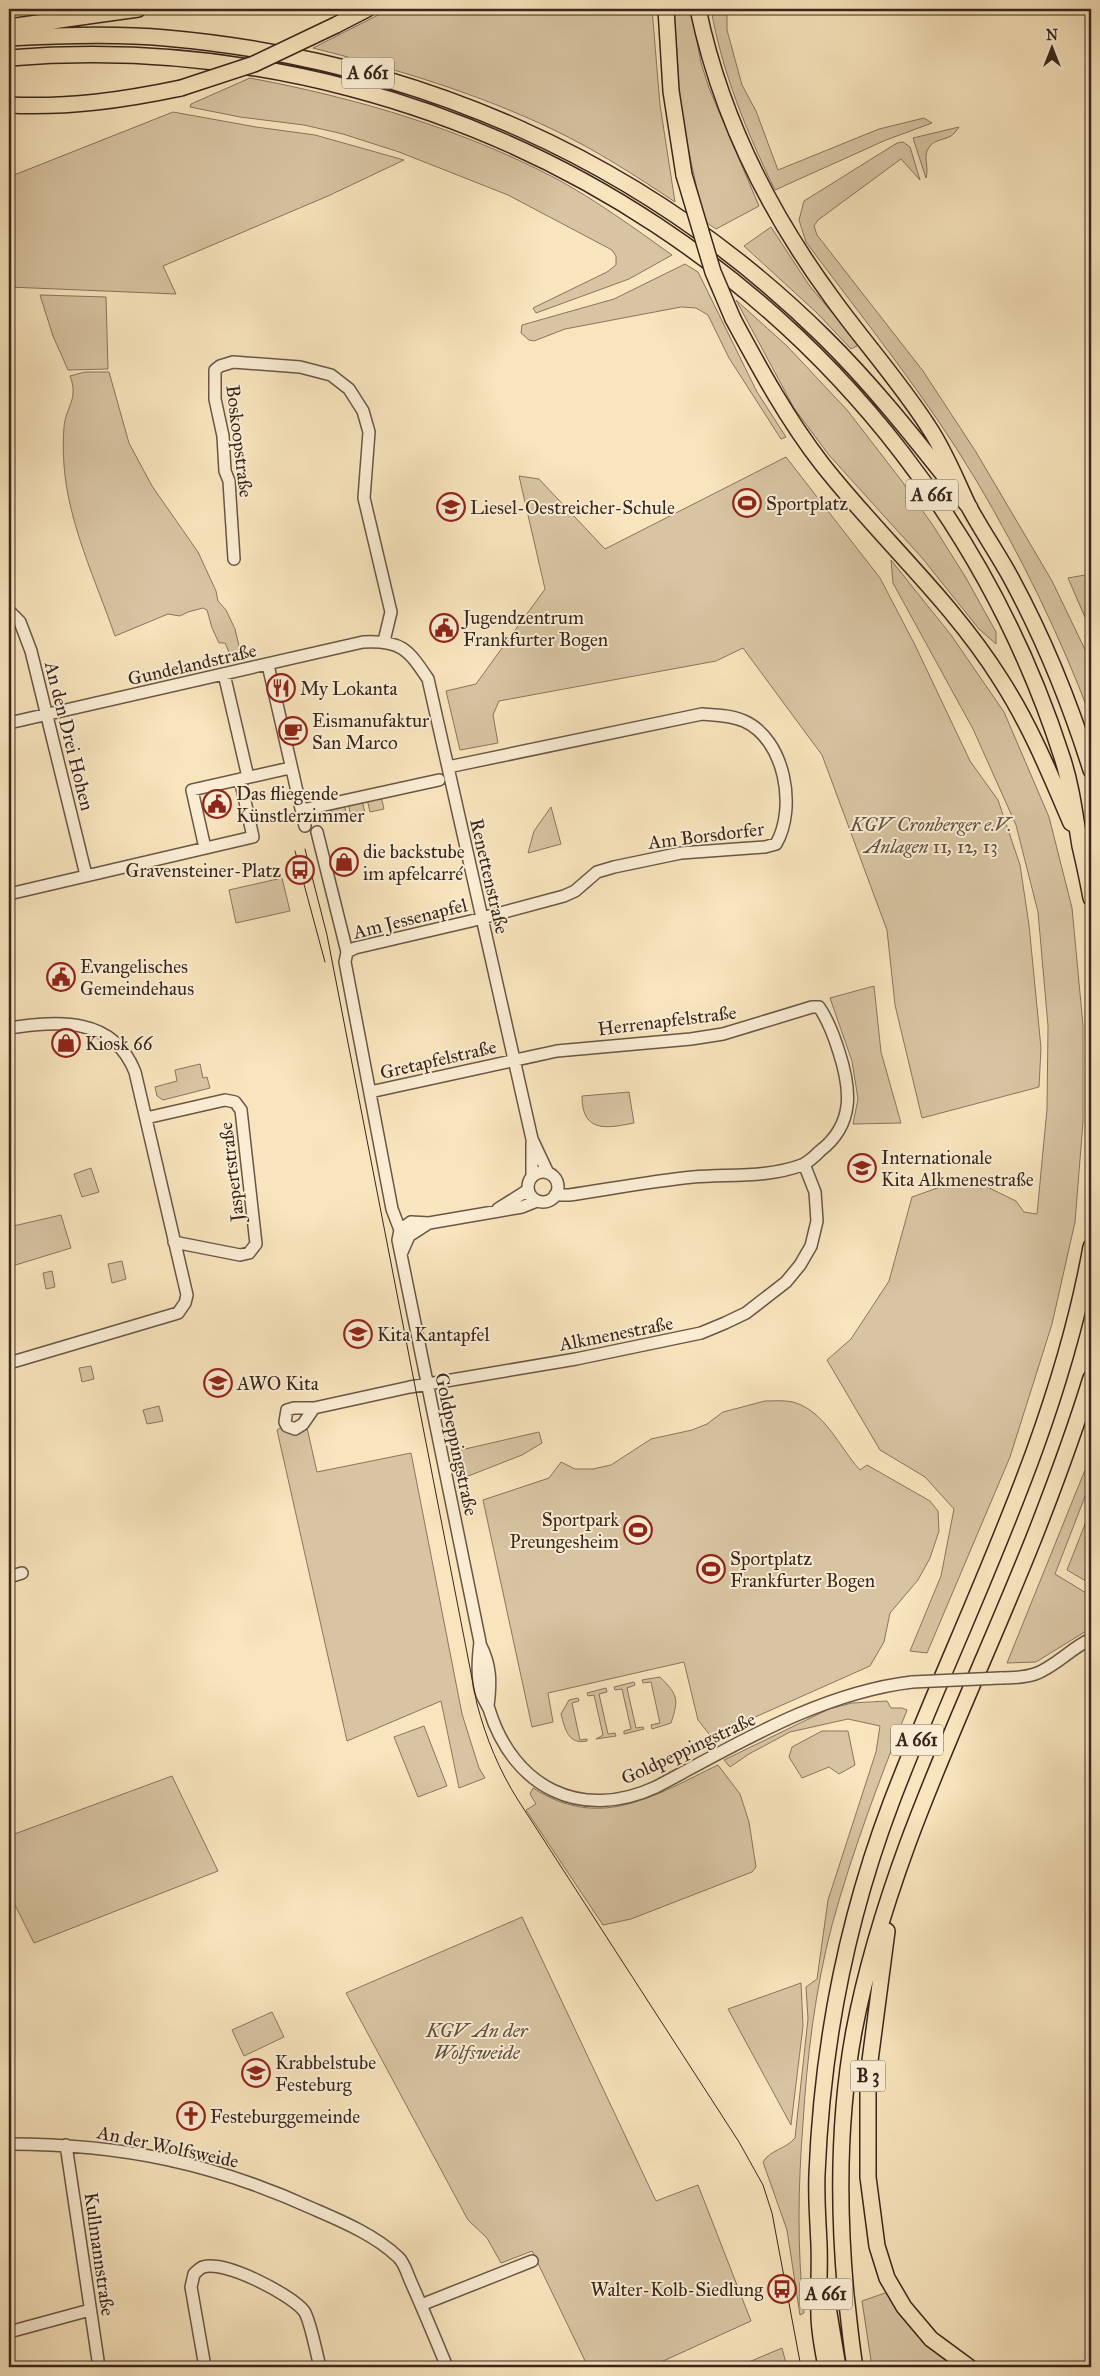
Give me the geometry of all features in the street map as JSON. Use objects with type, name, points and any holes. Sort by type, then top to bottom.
[{"type":"highway","points":[[9,27],[138,9]]},
{"type":"highway","points":[[9,105],[86,104],[132,98],[181,88],[254,64],[367,9]]},
{"type":"highway","name":"A 661","points":[[666,9],[671,91],[684,175],[722,298],[764,378],[817,457],[963,626],[1001,679],[1043,757],[1080,844]]},
{"type":"highway","name":"A 661","points":[[698,9],[719,87],[762,189],[801,254],[832,299],[929,428],[1042,640],[1066,695],[1091,770]]},
{"type":"highway","name":"A 661","points":[[9,38],[91,35],[164,38],[266,51],[361,71],[407,84],[471,107],[528,132],[641,192],[724,251],[791,306],[859,373],[894,413],[970,508]]},
{"type":"highway","name":"A 661","points":[[9,58],[134,55],[228,63],[270,69],[371,93],[468,125],[541,158],[606,193],[676,239],[742,288],[830,369],[886,433],[916,472],[947,518],[991,590],[1033,680],[1053,731],[1072,789],[1080,844],[1091,898]]},
{"type":"highway","name":"A 661","points":[[838,2367],[819,2249],[817,2178],[821,2104],[829,2036],[840,1974],[854,1920],[890,1805],[1010,1517],[1048,1415],[1068,1350],[1091,1247]]},
{"type":"highway","name":"A 661","points":[[855,2367],[843,2260],[841,2181],[844,2120],[854,2032],[865,1982],[893,1888],[940,1758],[1039,1525],[1091,1378]]},
{"type":"highway","name":"B 3","points":[[893,1888],[868,2076],[867,2143],[872,2218],[882,2264],[896,2293],[931,2339],[954,2358],[969,2367]]},
{"type":"highway","points":[[819,2249],[819,2318],[826,2367]]},
{"type":"street","name":"Boskoopstraße","points":[[234,559],[229,481],[225,471],[223,436],[215,399],[215,370],[220,366],[234,362],[267,363],[300,367],[331,375],[349,389],[363,411],[369,432],[364,498],[391,612],[384,641]]},
{"type":"street","name":"An den Drei Hohen","points":[[9,611],[20,622],[31,651],[86,876]]},
{"type":"street","name":"Gundelandstraße","points":[[9,723],[362,642],[384,641]]},
{"type":"street","name":"Renettenstraße","points":[[384,641],[399,646],[412,655],[428,679],[532,1139],[548,1173]]},
{"type":"street","points":[[268,665],[290,768],[305,826]]},
{"type":"street","points":[[9,894],[253,837],[224,674]]},
{"type":"street","name":"Am Borsdorfer","points":[[448,767],[702,714],[726,716],[745,721],[764,735],[776,753],[783,771],[785,798],[782,833],[776,844],[765,847],[681,853],[614,867],[597,872],[575,891],[564,896],[482,918]]},
{"type":"street","points":[[205,848],[192,790],[290,768]]},
{"type":"street","points":[[302,810],[439,780]]},
{"type":"street","name":"Goldpeppingstraße","points":[[317,832],[347,952],[345,962],[392,1209],[400,1230],[398,1240],[402,1252],[480,1642],[478,1664],[481,1694],[488,1706],[494,1727],[508,1754],[529,1776],[554,1791],[570,1797],[608,1800],[632,1796],[650,1790],[817,1706],[864,1692],[912,1682],[1023,1677],[1041,1672],[1071,1650],[1091,1639]]},
{"type":"street","name":"Am Jessenapfel","points":[[347,952],[355,948],[482,918]]},
{"type":"street","name":"Herrenapfelstraße","points":[[514,1060],[557,1051],[691,1039],[723,1034],[757,1025],[802,1009],[818,1007],[825,1016],[847,1077],[849,1100],[841,1126],[830,1144],[804,1164],[765,1174],[675,1179],[570,1195],[555,1195]]},
{"type":"street","points":[[9,1028],[60,1023],[76,1024],[102,1033],[124,1051],[131,1062],[146,1118],[187,1295],[185,1304],[178,1313],[9,1363]]},
{"type":"street","name":"Gretapfelstraße","points":[[370,1092],[514,1060]]},
{"type":"street","name":"Jaspertstraße","points":[[146,1118],[226,1100],[235,1102],[241,1110],[256,1239],[253,1249],[249,1253],[240,1255],[174,1242]]},
{"type":"street","name":"Renettenstraße","points":[[532,1139],[532,1177]]},
{"type":"street","name":"Alkmenestraße","points":[[314,1408],[427,1384],[524,1368],[684,1337],[701,1333],[746,1313],[786,1282],[800,1265],[811,1246],[817,1221],[815,1192],[804,1164]]},
{"type":"street","points":[[400,1230],[411,1222],[429,1223],[522,1207],[537,1200],[549,1200],[555,1195],[557,1183],[548,1173],[537,1173],[528,1183],[528,1190],[531,1196],[537,1200]]},
{"type":"street","name":"Herrenapfelstraße","points":[[557,1183],[593,1191]]},
{"type":"street","points":[[494,1212],[528,1190]]},
{"type":"street","points":[[402,1252],[410,1236],[429,1223]]},
{"type":"street","points":[[9,1577],[22,1573]]},
{"type":"street","name":"An der Wolfsweide","points":[[9,2144],[66,2145],[129,2152],[223,2172],[278,2192],[376,2240],[400,2258],[446,2367]]},
{"type":"street","name":"Kullmannstraße","points":[[66,2145],[99,2367]]},
{"type":"street","points":[[421,2305],[532,2261]]},
{"type":"street","points":[[205,2367],[191,2287],[194,2274],[204,2267],[227,2268],[283,2293],[306,2313],[320,2367]]},
{"type":"street","points":[[9,2332],[90,2310]]},
{"type":"green space","points":[[390,9],[652,9],[660,105],[675,202],[631,173],[570,138],[525,117],[436,83],[375,64],[313,48]]},
{"type":"green space","points":[[674,9],[691,9],[701,63],[709,88],[759,206],[716,229],[704,221],[687,143],[679,89]]},
{"type":"green space","points":[[711,9],[727,9],[727,30],[742,85],[756,111],[778,170],[879,129],[924,118],[932,123],[886,140],[775,190],[737,102],[722,56]]},
{"type":"green space","points":[[250,78],[368,105],[482,144],[555,178],[615,215],[672,255],[629,279],[536,313],[533,308],[607,272],[616,265],[616,256],[612,250],[508,195],[399,152],[343,134],[304,125],[240,117],[190,107],[191,104]]},
{"type":"green space","points":[[173,112],[256,127],[315,135],[404,160],[328,196],[163,266],[176,294],[9,287],[9,177]]},
{"type":"green space","points":[[959,127],[951,136],[934,142],[929,147],[926,154],[926,178],[913,138]]},
{"type":"green space","points":[[903,142],[910,147],[920,180],[901,159],[818,220],[814,226],[817,235],[923,371],[976,452],[1052,581],[1091,662],[1091,718],[1039,596],[976,480],[916,388],[806,242],[799,220],[804,201],[897,143]]},
{"type":"green space","points":[[771,227],[809,285],[859,345],[851,349],[817,313],[744,246]]},
{"type":"green space","points":[[685,264],[698,272],[757,392],[786,437],[781,439],[729,358],[708,315],[696,308],[681,307],[565,329],[534,341],[529,340],[521,333],[522,325],[614,299]]},
{"type":"green space","points":[[40,295],[106,297],[108,369],[68,370],[53,336]]},
{"type":"green space","points":[[736,300],[787,346],[847,410],[901,480],[934,527],[966,578],[996,632],[996,644],[979,629],[923,559],[828,454],[794,408]]},
{"type":"green space","points":[[85,372],[109,372],[129,443],[152,486],[198,552],[216,591],[218,601],[226,610],[235,629],[239,646],[246,653],[224,658],[223,655],[229,652],[225,643],[219,643],[207,610],[203,608],[180,616],[168,614],[115,636],[77,530],[71,508],[64,465],[64,427],[73,397],[70,376]]},
{"type":"green space","name":"KGV Cronberger e.V. Anlagen 11, 12, 13","points":[[786,457],[880,578],[915,645],[970,761],[998,800],[1020,865],[1029,925],[1041,1048],[1039,1087],[922,1118],[895,1005],[887,930],[822,755],[743,648],[716,661],[499,701],[493,715],[498,743],[460,750],[446,691],[476,684],[545,589],[519,476],[539,479],[605,549]]},
{"type":"green space","points":[[891,560],[951,635],[1004,712],[1049,817],[1072,908],[1083,1025],[1083,1122],[1075,1222],[1052,1324],[1010,1457],[927,1653],[910,1651],[941,1576],[954,1509],[925,1477],[880,1450],[827,1360],[851,1339],[889,1281],[912,1197],[943,1186],[973,1180],[1016,1201],[1024,1212],[1037,1214],[1047,1109],[1048,1026],[1038,912],[1016,825],[973,729],[893,583]]},
{"type":"green space","points":[[1091,574],[1091,631],[1068,578]]},
{"type":"green space","points":[[381,796],[384,809],[370,812],[367,799]]},
{"type":"green space","points":[[362,800],[365,813],[351,816],[348,803]]},
{"type":"green space","points":[[344,804],[347,817],[333,821],[330,807]]},
{"type":"green space","points":[[551,807],[561,844],[528,853],[534,831]]},
{"type":"green space","points":[[282,878],[290,911],[236,923],[229,890]]},
{"type":"green space","points":[[874,986],[881,1052],[901,1123],[853,1124],[858,1099],[852,1061],[830,998]]},
{"type":"green space","points":[[200,1064],[203,1078],[207,1077],[210,1088],[163,1100],[157,1096],[155,1087],[177,1081],[175,1070]]},
{"type":"green space","points":[[629,1092],[634,1123],[606,1127],[598,1126],[586,1117],[582,1096]]},
{"type":"green space","points":[[91,1168],[99,1192],[82,1197],[74,1174]]},
{"type":"green space","points":[[61,1215],[71,1248],[9,1267],[9,1227]]},
{"type":"green space","points":[[122,1261],[126,1279],[112,1283],[108,1264]]},
{"type":"green space","points":[[52,1271],[55,1287],[46,1289],[43,1273]]},
{"type":"green space","points":[[91,1366],[94,1379],[82,1382],[79,1368]]},
{"type":"green space","name":"Sportplatz Frankfurter Bogen","points":[[765,1401],[790,1401],[814,1413],[823,1421],[860,1470],[867,1465],[930,1501],[938,1511],[939,1531],[930,1558],[918,1580],[890,1613],[884,1642],[870,1666],[753,1718],[713,1739],[698,1720],[684,1662],[548,1693],[553,1722],[532,1727],[483,1500],[549,1478],[561,1462],[575,1469],[593,1469],[611,1465],[651,1439],[692,1430],[707,1424],[723,1412]]},
{"type":"green space","points":[[159,1406],[163,1421],[147,1424],[143,1410]]},
{"type":"green space","points":[[282,1427],[297,1433],[307,1428],[317,1472],[411,1453],[462,1714],[479,1768],[485,1778],[459,1788],[441,1701],[347,1741],[277,1430]]},
{"type":"green space","points":[[539,1432],[542,1443],[522,1455],[458,1480],[452,1452]]},
{"type":"green space","points":[[1085,1470],[1091,1473],[1091,1481],[1055,1574],[1091,1596],[1091,1628],[1036,1662],[1007,1663]]},
{"type":"green space","points":[[1091,1509],[1091,1584],[1067,1570]]},
{"type":"green space","points":[[660,1677],[674,1693],[676,1703],[671,1723],[652,1729],[651,1725],[660,1723],[651,1682],[643,1683],[642,1680]]},
{"type":"green space","points":[[634,1682],[635,1685],[627,1688],[636,1728],[643,1727],[644,1729],[624,1734],[624,1731],[631,1729],[622,1689],[615,1690],[614,1687]]},
{"type":"green space","points":[[606,1688],[607,1692],[599,1694],[608,1734],[615,1733],[616,1736],[596,1739],[603,1735],[594,1695],[588,1696],[587,1693]]},
{"type":"green space","points":[[578,1698],[579,1701],[572,1703],[580,1740],[587,1739],[587,1741],[581,1742],[575,1741],[568,1735],[561,1714],[569,1700]]},
{"type":"green space","points":[[887,1701],[891,1708],[907,1710],[866,1817],[832,1925],[821,1974],[809,2048],[800,2171],[799,2242],[804,2313],[800,2315],[787,2230],[763,2162],[795,2138],[808,2019],[806,1987],[817,1979],[828,1900],[876,1752],[880,1726],[848,1719],[790,1732],[749,1754],[730,1767],[724,1760],[829,1709],[852,1703]]},
{"type":"green space","points":[[424,1726],[447,1786],[418,1797],[394,1737]]},
{"type":"green space","points":[[822,1731],[848,1731],[855,1765],[839,1774],[829,1767],[802,1778],[789,1757],[792,1747]]},
{"type":"green space","points":[[718,1765],[740,1794],[749,1822],[756,1867],[752,1872],[631,1919],[603,1925],[526,1810],[536,1804],[530,1794],[533,1788],[558,1801],[582,1807],[605,1808],[650,1797]]},
{"type":"green space","points":[[172,1776],[218,1871],[34,1943],[9,1893],[9,1836]]},
{"type":"green space","name":"KGV An der Wolfsweide","points":[[522,1917],[656,2201],[698,2185],[751,2321],[650,2367],[588,2367],[532,2251],[501,2263],[487,2238],[468,2220],[346,1993]]},
{"type":"green space","points":[[801,1983],[803,2026],[791,2125],[728,2009]]},
{"type":"green space","points":[[272,2012],[284,2037],[244,2056],[232,2030]]},
{"type":"green space","points":[[888,2292],[960,2367],[872,2367],[862,2301]]},
{"type":"green space","points":[[782,2348],[787,2367],[737,2367]]},
{"type":"tram line","points":[[305,849],[327,935],[477,1704],[485,1729],[494,1754],[511,1789],[739,2142],[763,2185],[772,2213],[801,2367]]},
{"type":"tram line","points":[[295,851],[325,962]]},
{"type":"place","name":"Sportplatz","points":[[747,503]]},
{"type":"place","name":"Liesel-Oestreicher-Schule","points":[[451,507]]},
{"type":"place","name":"Jugendzentrum Frankfurter Bogen","points":[[444,628]]},
{"type":"place","name":"My Lokanta","points":[[281,688]]},
{"type":"place","name":"Eismanufaktur San Marco","points":[[293,731]]},
{"type":"place","name":"Das fliegende Künstlerzimmer","points":[[217,804]]},
{"type":"place","name":"die backstube im apfelcarré","points":[[344,862]]},
{"type":"place","name":"Gravensteiner-Platz","points":[[300,870]]},
{"type":"place","name":"Evangelisches Gemeindehaus","points":[[61,977]]},
{"type":"place","name":"Kiosk 66","points":[[66,1043]]},
{"type":"place","name":"Internationale Kita Alkmenestraße","points":[[862,1168]]},
{"type":"place","name":"Kita Kantapfel","points":[[358,1334]]},
{"type":"place","name":"AWO Kita","points":[[218,1383]]},
{"type":"place","name":"Sportpark Preungesheim","points":[[638,1530]]},
{"type":"place","name":"Sportplatz Frankfurter Bogen","points":[[711,1569]]},
{"type":"place","name":"Krabbelstube Festeburg","points":[[256,2073]]},
{"type":"place","name":"Festeburggemeinde","points":[[191,2116]]},
{"type":"place","name":"Walter-Kolb-Siedlung","points":[[782,2289]]}]
